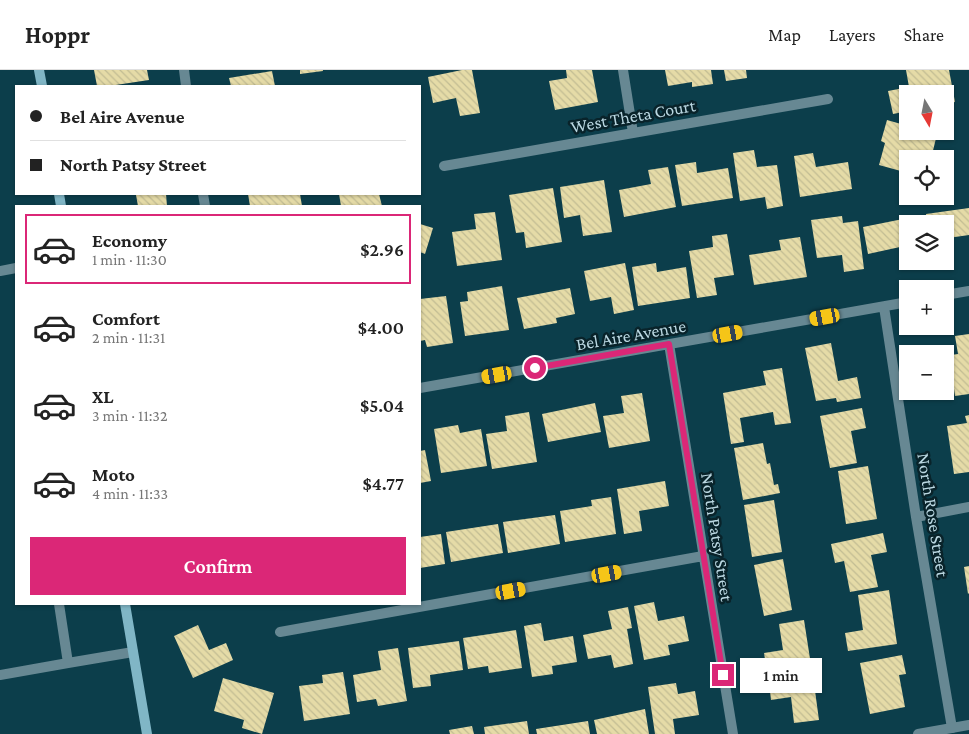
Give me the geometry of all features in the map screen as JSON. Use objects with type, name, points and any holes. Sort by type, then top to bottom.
[{"type":"main road","points":[[39,70],[42,85]]},
{"type":"main road","points":[[125,605],[146,734]]},
{"type":"street","points":[[184,70],[186,85]]},
{"type":"street","points":[[624,70],[633,133]]},
{"type":"street","name":"West Theta Court","points":[[444,166],[828,98]]},
{"type":"street","points":[[0,270],[15,268]]},
{"type":"street","points":[[954,294],[969,291]]},
{"type":"street","name":"Bel Aire Avenue","points":[[421,388],[899,304]]},
{"type":"street","name":"North Rose Street","points":[[884,306],[916,517],[952,728]]},
{"type":"street","name":"North Patsy Street","points":[[669,344],[732,734]]},
{"type":"street","points":[[916,517],[969,508]]},
{"type":"street","points":[[280,632],[704,556]]},
{"type":"street","points":[[59,605],[68,663]]},
{"type":"street","points":[[0,675],[133,652]]},
{"type":"street","points":[[918,734],[969,725]]},
{"type":"building","points":[[94,70],[147,70],[149,80],[116,85],[97,85]]},
{"type":"building","points":[[300,70],[323,70],[323,71],[300,74]]},
{"type":"building","points":[[462,70],[472,70],[480,113],[460,116],[456,98],[433,103],[428,77]]},
{"type":"building","points":[[566,70],[592,70],[598,102],[555,110],[549,81],[567,78]]},
{"type":"building","points":[[665,70],[711,70],[713,84],[692,87],[692,82],[668,86]]},
{"type":"building","points":[[724,70],[746,70],[747,78],[726,81]]},
{"type":"building","points":[[906,70],[949,70],[952,85],[909,85]]},
{"type":"building","points":[[272,71],[275,85],[231,85],[229,78]]},
{"type":"building","points":[[899,89],[899,113],[893,114],[888,91]]},
{"type":"building","points":[[887,120],[899,123],[899,140],[936,140],[933,150],[899,150],[899,171],[879,165],[885,143],[881,141]]},
{"type":"building","points":[[754,150],[757,167],[777,165],[783,206],[767,209],[765,197],[740,201],[733,153]]},
{"type":"building","points":[[813,153],[816,167],[848,162],[852,189],[800,197],[794,156]]},
{"type":"building","points":[[696,162],[697,173],[728,168],[733,198],[682,206],[675,165]]},
{"type":"building","points":[[668,167],[676,207],[624,217],[619,190],[651,184],[648,170]]},
{"type":"building","points":[[604,180],[612,232],[583,236],[580,215],[564,218],[560,187]]},
{"type":"building","points":[[553,188],[562,242],[526,248],[524,232],[516,233],[509,195]]},
{"type":"building","points":[[136,195],[166,195],[167,205],[138,205]]},
{"type":"building","points":[[248,195],[300,195],[302,205],[250,205]]},
{"type":"building","points":[[339,195],[379,195],[382,205],[341,205]]},
{"type":"building","points":[[969,208],[969,235],[954,237],[954,215],[926,214]]},
{"type":"building","points":[[495,212],[502,260],[457,266],[452,232],[476,229],[474,214]]},
{"type":"building","points":[[842,216],[843,223],[858,221],[864,269],[844,272],[842,255],[817,258],[811,220]]},
{"type":"building","points":[[899,220],[899,247],[868,254],[863,227]]},
{"type":"building","points":[[421,224],[433,228],[425,254],[421,252]]},
{"type":"building","points":[[727,234],[734,275],[714,278],[717,295],[697,298],[689,251],[713,247],[712,236]]},
{"type":"building","points":[[800,237],[807,277],[754,285],[749,255],[781,250],[779,240]]},
{"type":"building","points":[[625,263],[634,310],[614,314],[611,297],[590,301],[584,271]]},
{"type":"building","points":[[656,263],[657,272],[686,267],[690,298],[638,306],[632,267]]},
{"type":"building","points":[[502,286],[509,330],[465,336],[460,302],[468,301],[467,292]]},
{"type":"building","points":[[570,288],[575,314],[556,318],[557,323],[524,329],[517,298]]},
{"type":"building","points":[[446,296],[453,343],[427,347],[425,340],[421,341],[421,299]]},
{"type":"building","points":[[969,334],[969,394],[955,396],[954,355],[958,354],[955,336]]},
{"type":"building","points":[[831,343],[838,381],[857,377],[861,398],[837,402],[836,398],[816,401],[805,348]]},
{"type":"building","points":[[782,368],[791,423],[775,425],[773,412],[740,418],[744,442],[731,444],[723,393],[766,385],[763,371]]},
{"type":"building","points":[[642,393],[650,441],[609,448],[603,416],[624,413],[621,396]]},
{"type":"building","points":[[595,403],[601,432],[548,442],[542,414]]},
{"type":"building","points":[[862,408],[866,428],[851,431],[857,463],[830,468],[820,416]]},
{"type":"building","points":[[529,412],[537,462],[492,469],[486,434],[507,431],[505,416]]},
{"type":"building","points":[[969,415],[969,472],[954,474],[947,426],[967,423],[965,416]]},
{"type":"building","points":[[458,425],[460,433],[481,429],[487,466],[441,473],[434,429]]},
{"type":"building","points":[[763,443],[767,464],[770,463],[774,485],[778,484],[780,493],[743,500],[734,448]]},
{"type":"building","points":[[425,450],[431,481],[421,483],[421,451]]},
{"type":"building","points":[[868,466],[877,519],[846,524],[838,471]]},
{"type":"building","points":[[665,481],[669,506],[639,511],[642,531],[624,534],[617,489]]},
{"type":"building","points":[[611,497],[616,534],[565,542],[560,511],[592,506],[591,500]]},
{"type":"building","points":[[774,500],[782,552],[752,557],[744,505]]},
{"type":"building","points":[[555,515],[560,544],[508,553],[503,522]]},
{"type":"building","points":[[498,524],[503,553],[451,562],[446,532]]},
{"type":"building","points":[[883,533],[887,552],[871,555],[878,587],[850,592],[844,561],[835,563],[831,544]]},
{"type":"building","points":[[441,534],[445,564],[421,568],[421,537]]},
{"type":"building","points":[[783,559],[792,610],[764,616],[754,565]]},
{"type":"building","points":[[969,566],[969,593],[968,594],[964,567]]},
{"type":"building","points":[[889,590],[897,644],[848,651],[845,633],[863,630],[858,595]]},
{"type":"building","points":[[654,602],[658,621],[684,616],[689,641],[668,645],[670,655],[644,660],[634,606]]},
{"type":"building","points":[[628,607],[632,628],[627,629],[633,664],[614,668],[611,655],[588,659],[583,635],[612,629],[608,611]]},
{"type":"building","points":[[804,620],[811,665],[767,672],[764,653],[783,650],[779,624]]},
{"type":"building","points":[[541,623],[544,641],[573,636],[577,662],[552,666],[553,674],[532,677],[524,626]]},
{"type":"building","points":[[198,625],[209,650],[226,643],[233,660],[193,678],[174,636]]},
{"type":"building","points":[[516,630],[522,668],[489,673],[488,666],[468,669],[463,638]]},
{"type":"building","points":[[459,641],[463,670],[430,675],[431,686],[413,688],[408,648]]},
{"type":"building","points":[[398,648],[407,701],[378,706],[376,699],[357,702],[353,675],[381,670],[378,651]]},
{"type":"building","points":[[902,655],[906,674],[899,675],[905,707],[870,714],[860,663]]},
{"type":"building","points":[[343,672],[350,714],[304,721],[299,686],[323,683],[322,675]]},
{"type":"building","points":[[813,676],[819,720],[794,723],[791,697],[771,700],[769,682]]},
{"type":"building","points":[[223,678],[274,693],[262,734],[242,728],[244,720],[214,711]]},
{"type":"building","points":[[676,683],[678,694],[695,691],[699,715],[673,719],[675,734],[655,734],[648,687]]},
{"type":"building","points":[[645,709],[649,734],[597,734],[594,720]]},
{"type":"building","points":[[527,721],[529,734],[485,734],[484,727]]},
{"type":"building","points":[[588,721],[590,734],[537,734],[536,729]]},
{"type":"building","points":[[472,726],[474,734],[450,734],[449,730]]},
{"type":"route","points":[[535,368],[669,344],[723,675]]}]
